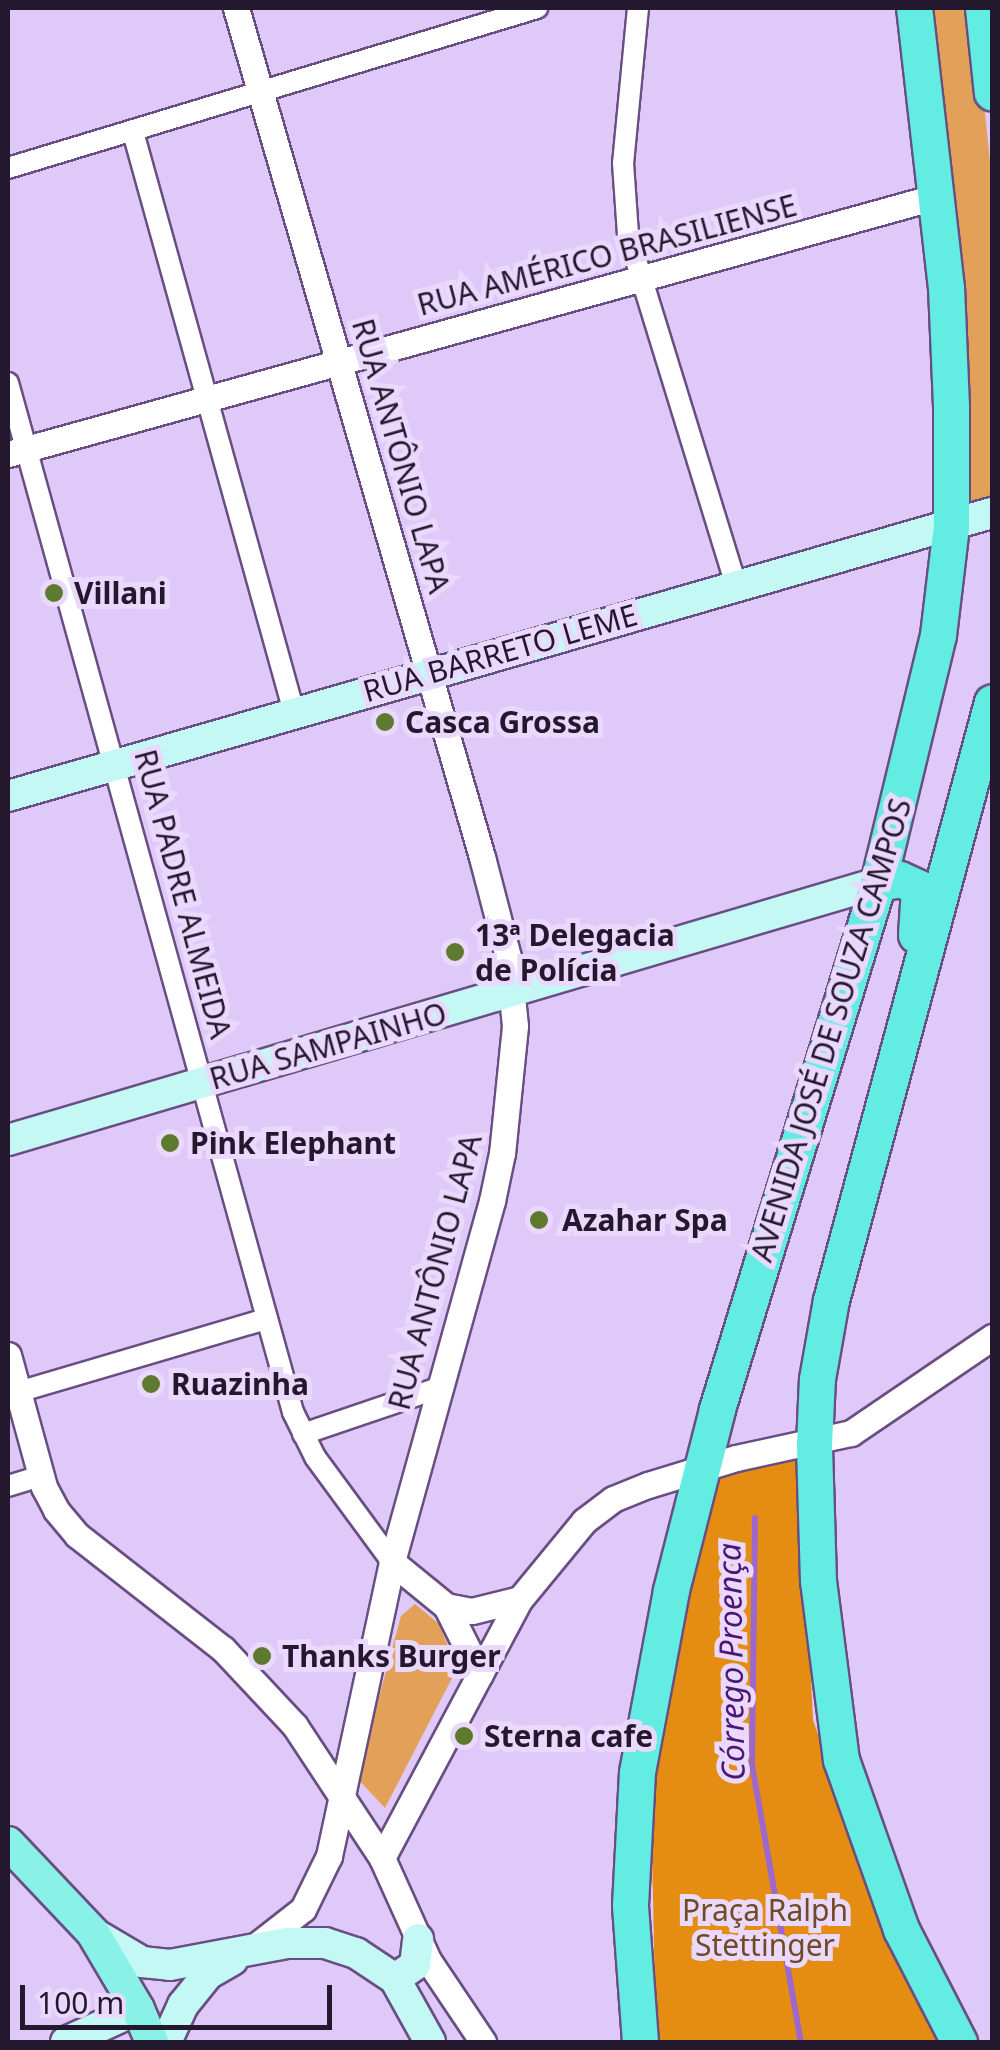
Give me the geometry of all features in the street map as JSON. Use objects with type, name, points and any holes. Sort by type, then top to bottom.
[{"type":"highway","name":"AVENIDA JOSÉ DE SOUZA CAMPOS","points":[[640,2042],[630,1905],[637,1772],[672,1590],[700,1468],[878,882],[934,653],[950,526],[946,288],[914,8]]},
{"type":"highway","points":[[983,8],[992,93]]},
{"type":"highway","points":[[959,2042],[901,1930],[841,1760],[818,1581],[814,1444],[817,1379],[831,1300],[992,702]]},
{"type":"highway","points":[[878,882],[912,882],[922,899],[896,1064]]},
{"type":"main road","name":"RUA BARRETO LEME","points":[[8,796],[992,513]]},
{"type":"main road","name":"RUA SAMPAINHO","points":[[8,1140],[878,882]]},
{"type":"main road","points":[[8,1842],[94,1932],[152,2042]]},
{"type":"main road","points":[[94,1932],[142,1962],[170,1964],[252,1949],[325,1943],[356,1953],[395,1979],[430,2042]]},
{"type":"main road","points":[[395,1979],[415,1964],[418,1939]]},
{"type":"main road","points":[[166,2042],[183,2005],[208,1974],[252,1949]]},
{"type":"main road","points":[[66,2042],[138,2010]]},
{"type":"street","name":"RUA ANTÔNIO LAPA","points":[[236,8],[487,874],[514,990],[502,1153],[392,1562],[339,1795],[330,1856],[303,1909],[252,1949]]},
{"type":"street","points":[[8,168],[538,8]]},
{"type":"street","points":[[638,8],[623,163],[628,234],[736,586]]},
{"type":"street","points":[[133,132],[294,712]]},
{"type":"street","name":"RUA AMÉRICO BRASILIENSE","points":[[17,452],[935,197]]},
{"type":"street","name":"RUA PADRE ALMEIDA","points":[[8,383],[17,452],[115,768],[266,1319],[303,1434],[392,1562],[446,1606]]},
{"type":"street","points":[[18,1392],[266,1319]]},
{"type":"street","points":[[382,1858],[520,1599],[560,1545],[613,1499],[700,1468],[814,1444],[864,1426],[992,1337]]},
{"type":"street","points":[[8,1356],[41,1476],[56,1510],[77,1535],[223,1649],[295,1726],[382,1858],[444,1987],[482,2042]]},
{"type":"street","points":[[303,1434],[438,1388]]},
{"type":"street","points":[[8,1486],[41,1476]]},
{"type":"street","points":[[446,1606],[482,1610],[520,1599]]},
{"type":"street","points":[[446,1606],[480,1674]]},
{"type":"shaded area","points":[[922,8],[974,8],[992,181],[992,505],[961,513]]},
{"type":"shaded area","points":[[415,1604],[439,1624],[450,1651],[452,1678],[385,1808],[357,1778],[401,1616]]},
{"type":"green space","name":"Praça Ralph Stettinger","points":[[800,1460],[813,1720],[882,1919],[945,2042],[656,2042],[651,1800],[684,1597],[713,1471]]},
{"type":"waterway","name":"Córrego Proença","points":[[755,1518],[752,1765],[801,2042]]},
{"type":"place","name":"Villani","points":[[54,593]]},
{"type":"place","name":"Casca Grossa","points":[[385,722]]},
{"type":"place","name":"13ª Delegacia de Polícia","points":[[455,952]]},
{"type":"place","name":"Pink Elephant","points":[[170,1143]]},
{"type":"place","name":"Azahar Spa","points":[[539,1220]]},
{"type":"place","name":"Ruazinha","points":[[151,1384]]},
{"type":"place","name":"Thanks Burger","points":[[262,1656]]},
{"type":"place","name":"Sterna cafe","points":[[464,1736]]}]
